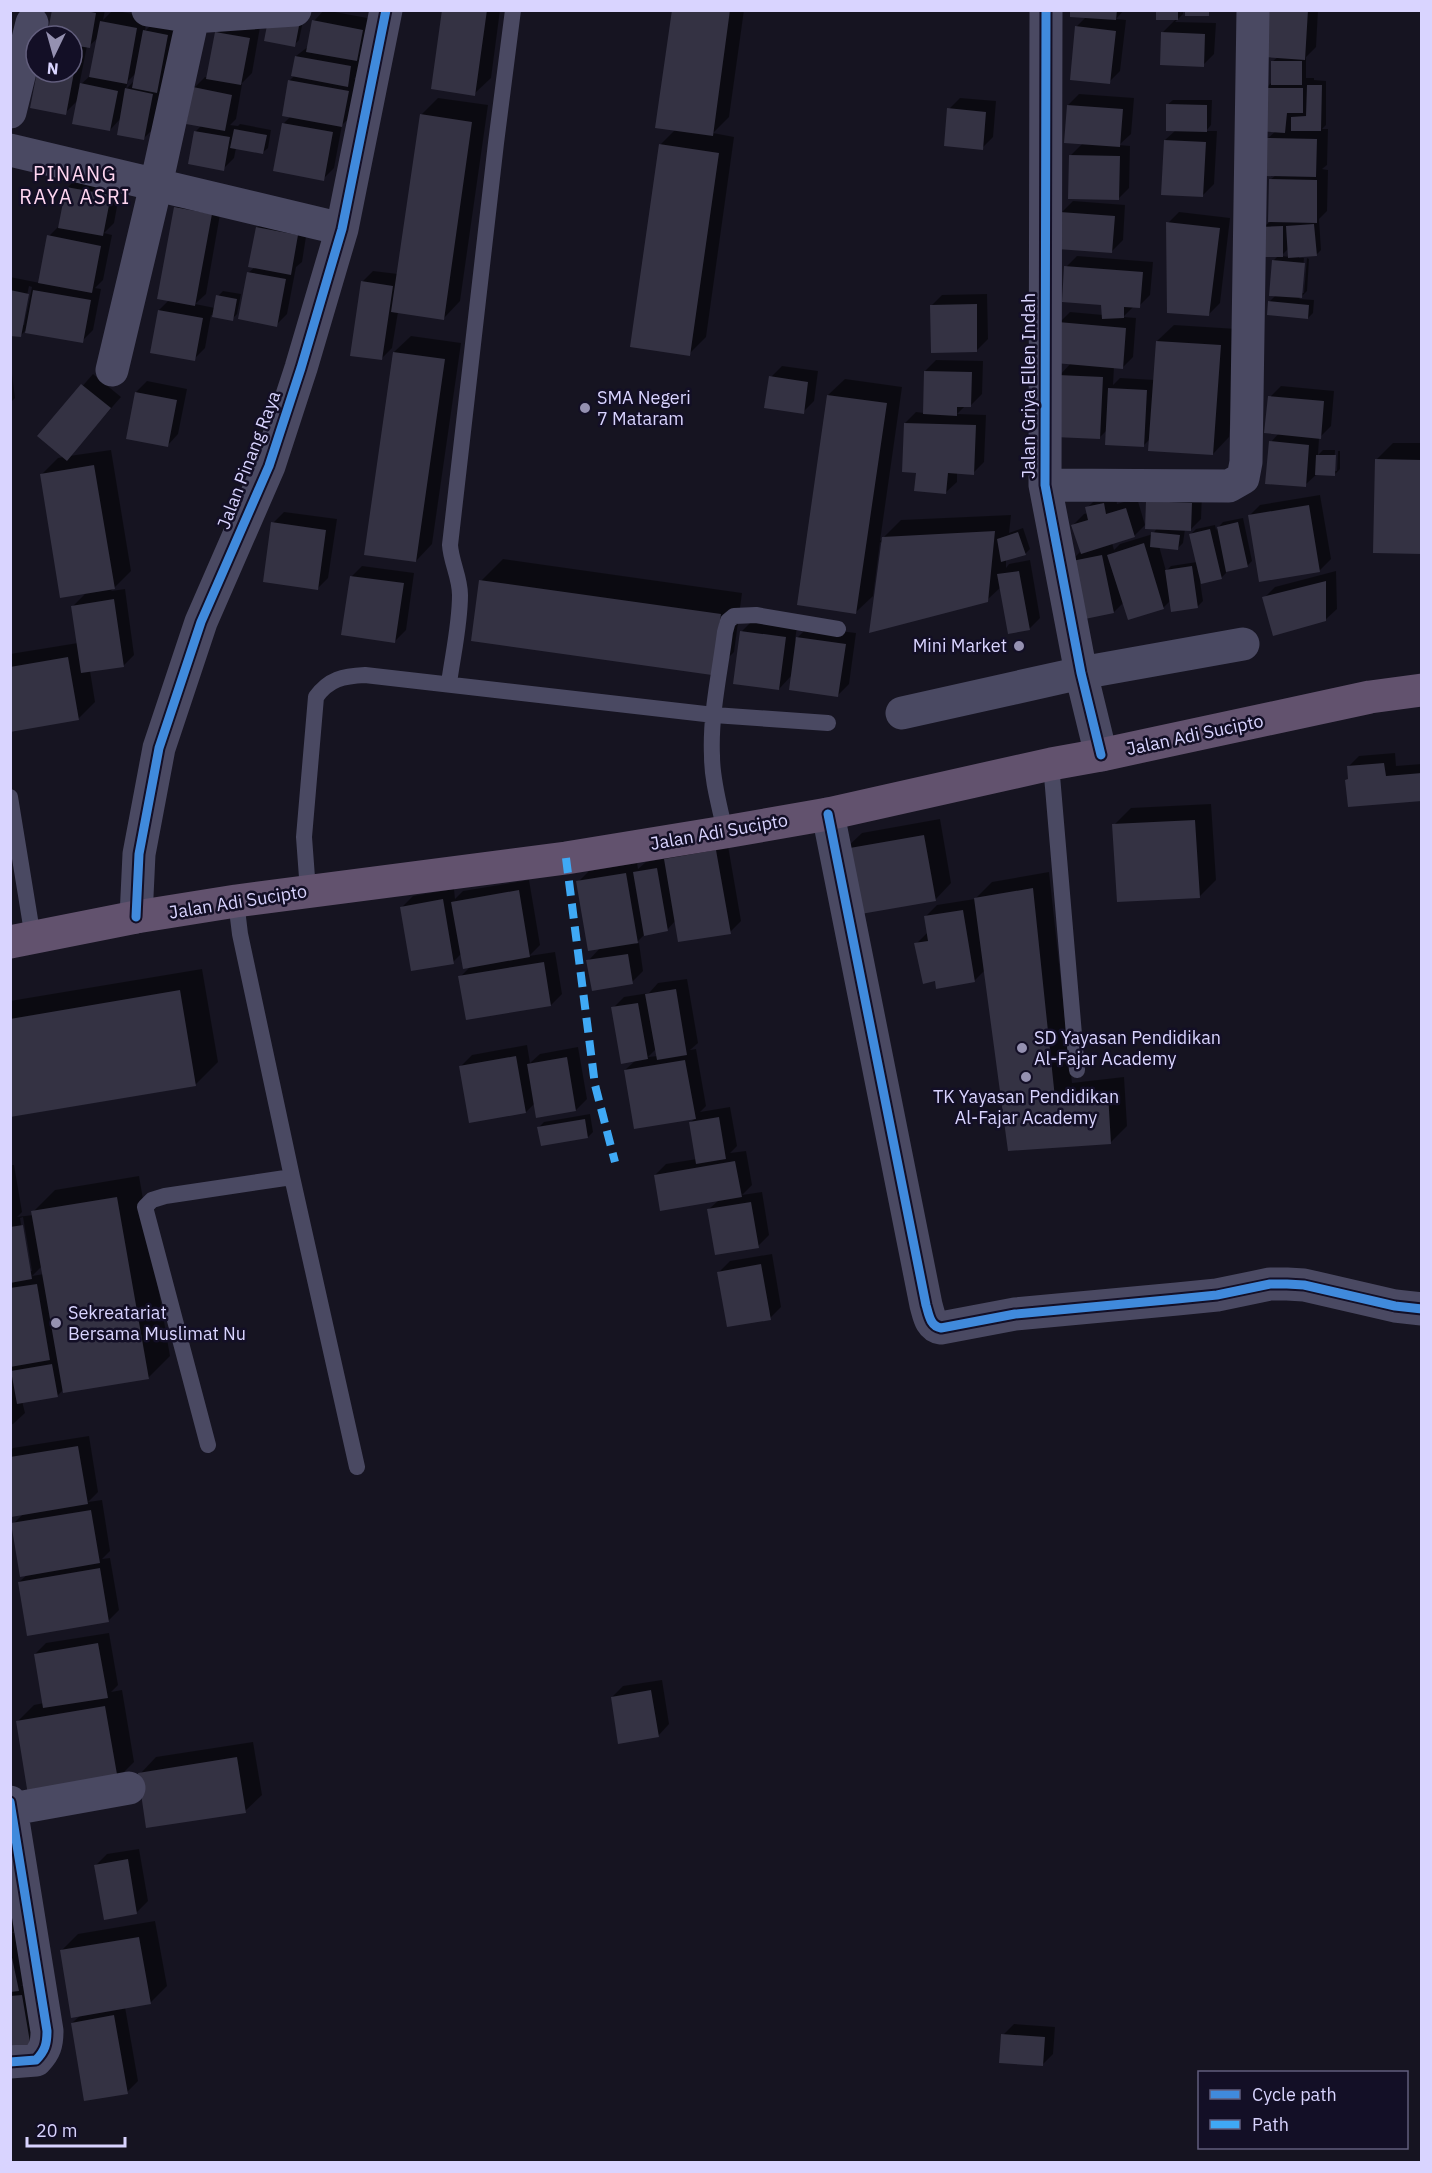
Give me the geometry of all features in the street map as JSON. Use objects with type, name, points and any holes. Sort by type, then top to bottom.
[{"type":"highway","name":"Jalan Adi Sucipto","points":[[22,940],[236,901],[307,878],[554,859],[725,832],[828,813],[1370,697],[1422,690]]},
{"type":"street","points":[[148,10],[193,17],[295,10]]},
{"type":"street","name":"Jalan Pinang Raya","points":[[136,918],[138,867],[163,737],[201,621],[269,466],[302,369],[342,229],[386,10]]},
{"type":"street","name":"Jalan Griya Ellen Indah","points":[[1046,10],[1045,485],[1101,755]]},
{"type":"street","name":"Jalan Griya Ellen Indah","points":[[1045,485],[1229,486],[1244,478],[1252,10]]},
{"type":"street","points":[[112,370],[193,17]]},
{"type":"street","points":[[10,112],[32,23]]},
{"type":"street","points":[[10,150],[342,229]]},
{"type":"street","points":[[902,714],[1087,696],[1243,644]]},
{"type":"street","points":[[828,813],[926,1305],[932,1324],[941,1328],[1015,1314],[1217,1295],[1270,1284],[1304,1285],[1422,1310]]},
{"type":"street","points":[[10,2062],[36,2060],[43,2053],[47,2044],[47,2031],[11,1806],[129,1788]]},
{"type":"lane","points":[[450,683],[460,596],[451,560],[450,545],[513,10]]},
{"type":"lane","points":[[725,832],[711,754],[714,715],[728,621],[734,616],[756,615],[838,629]]},
{"type":"lane","points":[[307,878],[304,837],[316,697],[323,687],[344,676],[365,675],[450,683],[714,715],[828,723]]},
{"type":"lane","points":[[1051,764],[1077,1070]]},
{"type":"lane","points":[[10,797],[27,898],[22,940]]},
{"type":"lane","points":[[236,901],[240,934],[357,1467]]},
{"type":"lane","points":[[208,1445],[145,1207],[152,1200],[165,1196],[292,1177]]},
{"type":"building","points":[[52,10],[81,10],[96,13],[90,48],[84,47],[84,24],[49,24]]},
{"type":"building","points":[[442,10],[487,10],[475,96],[431,89]]},
{"type":"building","points":[[672,10],[730,10],[713,136],[655,128]]},
{"type":"building","points":[[1070,10],[1117,10],[1116,20],[1070,17]]},
{"type":"building","points":[[1156,10],[1178,10],[1178,20],[1156,20]]},
{"type":"building","points":[[1185,10],[1209,10],[1209,16],[1185,16]]},
{"type":"building","points":[[1268,10],[1308,10],[1305,60],[1265,57]]},
{"type":"building","points":[[268,20],[299,26],[295,47],[264,41]]},
{"type":"building","points":[[312,20],[363,30],[357,61],[306,52]]},
{"type":"building","points":[[100,21],[137,28],[127,84],[89,77]]},
{"type":"building","points":[[1075,26],[1116,31],[1110,84],[1070,80]]},
{"type":"building","points":[[143,30],[168,35],[157,93],[132,88]]},
{"type":"building","points":[[215,32],[250,38],[241,85],[206,79]]},
{"type":"building","points":[[1161,32],[1205,34],[1204,67],[1160,65]]},
{"type":"building","points":[[295,56],[351,66],[348,87],[291,76]]},
{"type":"building","points":[[1271,61],[1302,61],[1302,85],[1271,85]]},
{"type":"building","points":[[288,80],[349,91],[342,127],[282,116]]},
{"type":"building","points":[[35,84],[72,84],[66,115],[30,108]]},
{"type":"building","points":[[80,84],[118,91],[110,131],[72,124]]},
{"type":"building","points":[[1307,85],[1322,85],[1321,131],[1291,131],[1291,117],[1306,116]]},
{"type":"building","points":[[193,87],[232,95],[225,131],[186,124]]},
{"type":"building","points":[[125,88],[153,94],[144,140],[117,135]]},
{"type":"building","points":[[1264,88],[1303,88],[1303,113],[1287,113],[1285,133],[1257,131]]},
{"type":"building","points":[[1166,104],[1207,105],[1207,132],[1166,131]]},
{"type":"building","points":[[1067,105],[1123,109],[1120,147],[1064,143]]},
{"type":"building","points":[[947,108],[986,112],[983,150],[944,146]]},
{"type":"building","points":[[420,114],[472,122],[444,320],[391,312]]},
{"type":"building","points":[[282,123],[333,132],[324,181],[273,171]]},
{"type":"building","points":[[234,129],[267,135],[263,154],[230,148]]},
{"type":"building","points":[[194,131],[230,137],[224,171],[188,164]]},
{"type":"building","points":[[1266,138],[1317,139],[1316,177],[1264,176]]},
{"type":"building","points":[[1164,140],[1206,142],[1203,197],[1161,195]]},
{"type":"building","points":[[659,144],[719,153],[690,356],[630,347]]},
{"type":"building","points":[[1069,155],[1120,156],[1119,200],[1068,199]]},
{"type":"building","points":[[1269,179],[1317,180],[1317,223],[1268,222]]},
{"type":"building","points":[[66,187],[111,195],[103,236],[58,228]]},
{"type":"building","points":[[174,207],[212,214],[195,306],[157,299]]},
{"type":"building","points":[[1060,212],[1115,216],[1112,253],[1057,249]]},
{"type":"building","points":[[1166,222],[1220,228],[1209,316],[1167,313]]},
{"type":"building","points":[[1314,224],[1317,256],[1288,258],[1286,226]]},
{"type":"building","points":[[1283,226],[1283,257],[1262,257],[1261,227]]},
{"type":"building","points":[[256,227],[298,235],[291,275],[248,267]]},
{"type":"building","points":[[47,235],[101,246],[92,293],[38,283]]},
{"type":"building","points":[[1272,260],[1305,263],[1302,298],[1269,296]]},
{"type":"building","points":[[1064,266],[1143,272],[1140,308],[1124,307],[1124,318],[1102,319],[1101,305],[1062,302]]},
{"type":"building","points":[[247,272],[286,279],[277,327],[238,319]]},
{"type":"building","points":[[361,281],[393,286],[382,360],[350,356]]},
{"type":"building","points":[[10,290],[29,294],[21,337],[10,336]]},
{"type":"building","points":[[33,290],[91,300],[83,343],[25,333]]},
{"type":"building","points":[[216,295],[237,299],[233,321],[212,317]]},
{"type":"building","points":[[1268,301],[1309,305],[1308,319],[1267,315]]},
{"type":"building","points":[[977,304],[977,352],[931,353],[930,305]]},
{"type":"building","points":[[158,310],[203,318],[195,361],[150,353]]},
{"type":"building","points":[[1058,322],[1126,328],[1123,369],[1055,363]]},
{"type":"building","points":[[1156,341],[1221,345],[1213,455],[1148,451]]},
{"type":"building","points":[[393,352],[445,359],[416,562],[364,555]]},
{"type":"building","points":[[924,371],[972,372],[971,407],[957,407],[957,416],[923,414]]},
{"type":"building","points":[[1058,375],[1103,377],[1100,439],[1054,437]]},
{"type":"building","points":[[769,376],[808,382],[804,414],[764,408]]},
{"type":"building","points":[[81,384],[111,408],[67,461],[37,436]]},
{"type":"building","points":[[1108,388],[1147,390],[1144,447],[1105,445]]},
{"type":"building","points":[[135,392],[177,400],[168,447],[126,439]]},
{"type":"building","points":[[827,395],[887,403],[856,614],[797,605]]},
{"type":"building","points":[[1268,396],[1324,401],[1321,439],[1264,433]]},
{"type":"building","points":[[904,423],[976,425],[974,475],[948,473],[946,494],[914,491],[916,473],[902,472]]},
{"type":"building","points":[[1269,441],[1309,445],[1306,487],[1265,484]]},
{"type":"building","points":[[1316,455],[1336,455],[1335,476],[1315,475]]},
{"type":"building","points":[[1375,459],[1422,460],[1422,554],[1373,553]]},
{"type":"building","points":[[94,465],[115,589],[60,598],[40,474]]},
{"type":"building","points":[[1146,501],[1192,503],[1191,531],[1145,529]]},
{"type":"building","points":[[1104,503],[1106,514],[1126,508],[1135,537],[1081,554],[1071,525],[1088,520],[1085,507]]},
{"type":"building","points":[[1309,505],[1320,572],[1259,582],[1248,515]]},
{"type":"building","points":[[271,522],[326,530],[318,590],[263,582]]},
{"type":"building","points":[[1238,522],[1248,567],[1226,572],[1217,527]]},
{"type":"building","points":[[1210,529],[1222,579],[1201,584],[1189,534]]},
{"type":"building","points":[[995,531],[988,602],[869,633],[882,537]]},
{"type":"building","points":[[1018,532],[1026,555],[1001,562],[997,539]]},
{"type":"building","points":[[1151,532],[1180,535],[1178,550],[1150,547]]},
{"type":"building","points":[[1144,543],[1164,609],[1128,620],[1107,555]]},
{"type":"building","points":[[1102,555],[1114,613],[1080,620],[1067,562]]},
{"type":"building","points":[[1192,566],[1198,608],[1171,612],[1165,570]]},
{"type":"building","points":[[1019,571],[1030,630],[1008,634],[997,574]]},
{"type":"building","points":[[350,576],[404,583],[395,643],[341,635]]},
{"type":"building","points":[[479,580],[721,614],[712,675],[471,641]]},
{"type":"building","points":[[1326,581],[1326,621],[1273,636],[1262,597]]},
{"type":"building","points":[[114,599],[124,667],[81,673],[71,606]]},
{"type":"building","points":[[740,631],[786,637],[779,690],[733,684]]},
{"type":"building","points":[[796,637],[846,644],[838,697],[789,690]]},
{"type":"building","points":[[68,657],[79,720],[10,732],[10,667]]},
{"type":"building","points":[[1384,763],[1386,776],[1422,773],[1422,801],[1348,807],[1345,780],[1348,779],[1347,766]]},
{"type":"building","points":[[1195,820],[1200,898],[1117,902],[1112,824]]},
{"type":"building","points":[[924,835],[936,901],[855,915],[844,849]]},
{"type":"building","points":[[716,850],[731,934],[678,942],[664,859]]},
{"type":"building","points":[[657,868],[668,931],[644,936],[633,872]]},
{"type":"building","points":[[626,873],[638,943],[588,951],[576,881]]},
{"type":"building","points":[[1033,888],[1055,1098],[1108,1093],[1111,1144],[1008,1151],[974,898]]},
{"type":"building","points":[[519,890],[530,957],[463,969],[451,902]]},
{"type":"building","points":[[443,899],[454,964],[411,971],[400,907]]},
{"type":"building","points":[[963,910],[975,982],[936,989],[935,981],[923,984],[914,943],[928,941],[924,916]]},
{"type":"building","points":[[628,954],[633,984],[592,991],[586,960]]},
{"type":"building","points":[[544,962],[551,1006],[466,1020],[458,976]]},
{"type":"building","points":[[676,989],[687,1055],[657,1060],[645,994]]},
{"type":"building","points":[[180,990],[196,1086],[10,1117],[10,1019]]},
{"type":"building","points":[[638,1003],[648,1059],[621,1064],[611,1007]]},
{"type":"building","points":[[516,1056],[526,1113],[469,1123],[459,1066]]},
{"type":"building","points":[[567,1057],[576,1111],[536,1118],[527,1064]]},
{"type":"building","points":[[685,1060],[696,1119],[634,1129],[624,1070]]},
{"type":"building","points":[[719,1117],[726,1159],[696,1164],[689,1122]]},
{"type":"building","points":[[585,1119],[588,1138],[541,1146],[537,1127]]},
{"type":"building","points":[[735,1161],[742,1197],[660,1211],[654,1175]]},
{"type":"building","points":[[117,1197],[149,1379],[63,1393],[31,1211]]},
{"type":"building","points":[[751,1202],[759,1248],[715,1255],[707,1209]]},
{"type":"building","points":[[23,1225],[32,1279],[10,1283],[10,1227]]},
{"type":"building","points":[[761,1264],[771,1320],[727,1327],[717,1272]]},
{"type":"building","points":[[37,1284],[50,1360],[10,1367],[10,1288]]},
{"type":"building","points":[[52,1364],[58,1397],[17,1404],[11,1371]]},
{"type":"building","points":[[78,1446],[88,1504],[11,1517],[10,1457]]},
{"type":"building","points":[[91,1510],[100,1563],[20,1577],[11,1523]]},
{"type":"building","points":[[100,1568],[109,1622],[27,1636],[18,1582]]},
{"type":"building","points":[[98,1643],[108,1698],[43,1708],[34,1654]]},
{"type":"building","points":[[651,1690],[659,1737],[618,1744],[611,1697]]},
{"type":"building","points":[[105,1706],[118,1780],[28,1795],[16,1721]]},
{"type":"building","points":[[237,1757],[246,1813],[146,1828],[138,1773]]},
{"type":"building","points":[[128,1859],[137,1914],[104,1920],[94,1865]]},
{"type":"building","points":[[139,1937],[151,2004],[71,2018],[60,1950]]},
{"type":"building","points":[[10,1948],[19,1991],[10,1992]]},
{"type":"building","points":[[22,1995],[32,2054],[10,2055],[10,1996]]},
{"type":"building","points":[[114,2015],[128,2094],[84,2101],[71,2023]]},
{"type":"building","points":[[1001,2034],[1045,2037],[1043,2066],[999,2063]]},
{"type":"marked path","points":[[566,858],[595,1085],[615,1162]]},
{"type":"cycle path","points":[[136,917],[139,854],[159,748],[201,622],[269,466],[301,368],[342,229],[386,10]]},
{"type":"cycle path","points":[[1046,10],[1045,485],[1081,673],[1101,755]]},
{"type":"cycle path","points":[[828,814],[926,1305],[930,1320],[934,1325],[941,1328],[1015,1314],[1217,1295],[1270,1284],[1304,1285],[1395,1306],[1422,1309]]},
{"type":"cycle path","points":[[10,1802],[47,2031],[45,2047],[36,2060],[10,2062]]},
{"type":"place","name":"SMA Negeri 7 Mataram","points":[[585,408]]},
{"type":"place","name":"Mini Market","points":[[1019,646]]},
{"type":"place","name":"SD Yayasan Pendidikan Al-Fajar Academy","points":[[1022,1048]]},
{"type":"place","name":"TK Yayasan Pendidikan Al-Fajar Academy","points":[[1026,1077]]},
{"type":"place","name":"Sekreatariat Bersama Muslimat Nu","points":[[56,1323]]},
{"type":"district","name":"PINANG RAYA ASRI","points":[[75,186]]}]
